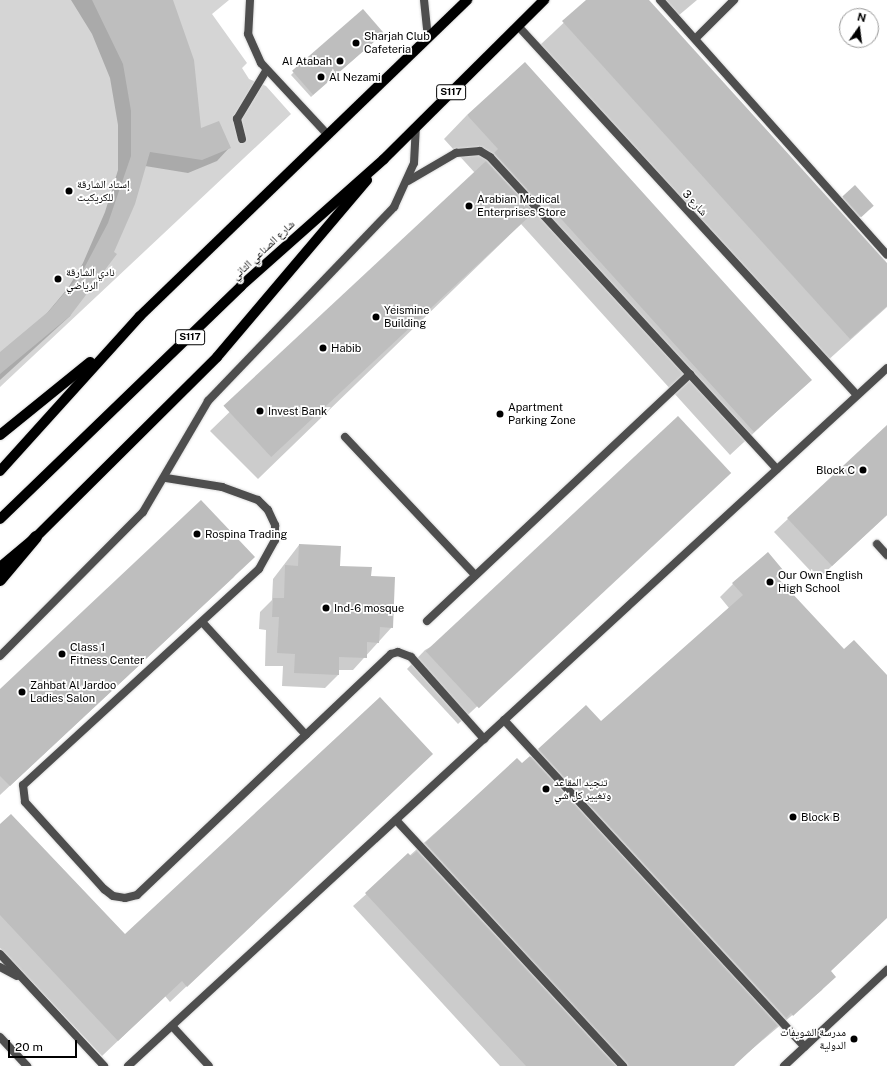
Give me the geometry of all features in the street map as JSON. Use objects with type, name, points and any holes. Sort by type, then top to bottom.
[{"type":"highway","points":[[0,580],[36,537]]},
{"type":"main road","points":[[0,434],[75,376],[140,316],[468,0]]},
{"type":"main road","name":"شارع الصناعي الثاني","points":[[0,519],[241,286],[384,159],[544,0]]},
{"type":"main road","points":[[0,567],[36,537],[216,357],[384,159]]},
{"type":"main road","points":[[0,471],[140,316]]},
{"type":"street","points":[[250,0],[248,34],[266,71],[328,135]]},
{"type":"street","points":[[424,0],[428,38]]},
{"type":"street","points":[[660,0],[696,38],[887,255]]},
{"type":"street","points":[[696,38],[734,0]]},
{"type":"street","name":"شارع 3","points":[[518,26],[857,395]]},
{"type":"street","points":[[242,139],[238,119],[266,71]]},
{"type":"street","points":[[0,656],[128,528],[166,478],[183,440],[208,401],[385,218],[408,181],[414,163],[416,127]]},
{"type":"street","points":[[408,181],[456,153],[480,151],[490,157],[777,469]]},
{"type":"street","points":[[128,1066],[887,368]]},
{"type":"street","points":[[427,621],[690,374]]},
{"type":"street","points":[[345,437],[475,575]]},
{"type":"street","points":[[166,478],[222,487],[258,500],[268,510],[275,525],[269,556],[203,623],[23,785],[25,802],[99,883],[113,896],[125,898],[137,895],[386,659],[398,652],[411,657],[484,739]]},
{"type":"street","points":[[877,544],[887,555]]},
{"type":"street","points":[[203,623],[306,735]]},
{"type":"street","points":[[504,720],[805,1047]]},
{"type":"street","points":[[396,820],[623,1066]]},
{"type":"street","points":[[0,954],[104,1066]]},
{"type":"street","points":[[0,967],[29,985]]},
{"type":"street","points":[[784,1066],[887,970]]},
{"type":"street","points":[[172,1026],[209,1066]]},
{"type":"street","points":[[0,1037],[27,1066]]},
{"type":"shaded area","name":"إستاد الشارقة للكريكيت","points":[[0,0],[229,0],[212,14],[247,63],[242,68],[249,79],[266,86],[291,114],[0,387]]},
{"type":"building","points":[[92,0],[173,0],[194,60],[201,128],[219,121],[231,148],[202,160],[150,152],[135,204],[114,252],[117,254],[70,316],[0,374],[0,352],[49,311],[81,274],[108,223],[131,156],[131,111],[123,64]]},
{"type":"building","points":[[586,0],[649,0],[887,263],[887,306],[850,339],[562,21]]},
{"type":"building","points":[[363,9],[384,33],[313,95],[292,71]]},
{"type":"building","points":[[525,62],[812,380],[754,432],[545,201],[541,205],[494,153],[498,149],[467,115]]},
{"type":"building","name":"Yeismine Building","points":[[486,161],[534,212],[271,457],[223,406]]},
{"type":"building","points":[[855,185],[874,206],[861,217],[842,196]]},
{"type":"building","points":[[678,416],[731,473],[479,708],[426,651]]},
{"type":"building","name":"Block C","points":[[887,425],[887,515],[832,566],[787,518]]},
{"type":"building","points":[[201,500],[255,557],[10,786],[0,776],[0,689]]},
{"type":"building","name":"Ind-6 mosque","points":[[299,544],[341,546],[340,566],[372,567],[371,576],[395,577],[393,628],[380,627],[379,643],[367,642],[367,658],[339,657],[339,675],[294,673],[295,654],[277,653],[279,617],[272,617],[273,598],[284,598],[285,565],[298,566]]},
{"type":"building","name":"Our Own English High School","points":[[768,552],[783,570],[776,576],[844,649],[854,640],[887,675],[887,918],[831,971],[836,977],[793,1016],[791,1013],[786,1018],[538,749],[586,705],[601,721],[743,595],[732,583]]},
{"type":"building","points":[[380,697],[433,754],[187,987],[182,981],[118,1041],[0,915],[0,824],[11,814],[125,934]]},
{"type":"building","points":[[530,756],[778,1025],[734,1066],[628,1066],[425,843],[517,758],[522,763]]},
{"type":"building","points":[[417,851],[616,1066],[526,1066],[365,893],[408,853],[411,856]]},
{"type":"place","name":"Sharjah Club Cafeteria","points":[[356,43]]},
{"type":"place","name":"Al Atabah","points":[[340,61]]},
{"type":"place","name":"Al Nezami","points":[[321,77]]},
{"type":"place","name":"إستاد الشارقة للكريكيت","points":[[69,191]]},
{"type":"place","name":"Arabian Medical Enterprises Store","points":[[469,206]]},
{"type":"place","name":"نادي الشارقة الرياضي","points":[[58,279]]},
{"type":"place","name":"Yeismine Building","points":[[376,317]]},
{"type":"place","name":"Habib","points":[[323,348]]},
{"type":"place","name":"Invest Bank","points":[[260,411]]},
{"type":"place","name":"Apartment Parking Zone","points":[[500,414]]},
{"type":"place","name":"Block C","points":[[863,470]]},
{"type":"place","name":"Rospina Trading","points":[[197,534]]},
{"type":"place","name":"Our Own English High School","points":[[770,582]]},
{"type":"place","name":"Ind-6 mosque","points":[[326,608]]},
{"type":"place","name":"Class 1 Fitness Center","points":[[62,654]]},
{"type":"place","name":"Zahbat Al Jardoo Ladies Salon","points":[[22,692]]},
{"type":"place","name":"تنجيد المقاعد وتغيير كل شي","points":[[546,789]]},
{"type":"place","name":"Block B","points":[[793,817]]},
{"type":"place","name":"مدرسة الشويفات الدولية","points":[[854,1039]]}]
